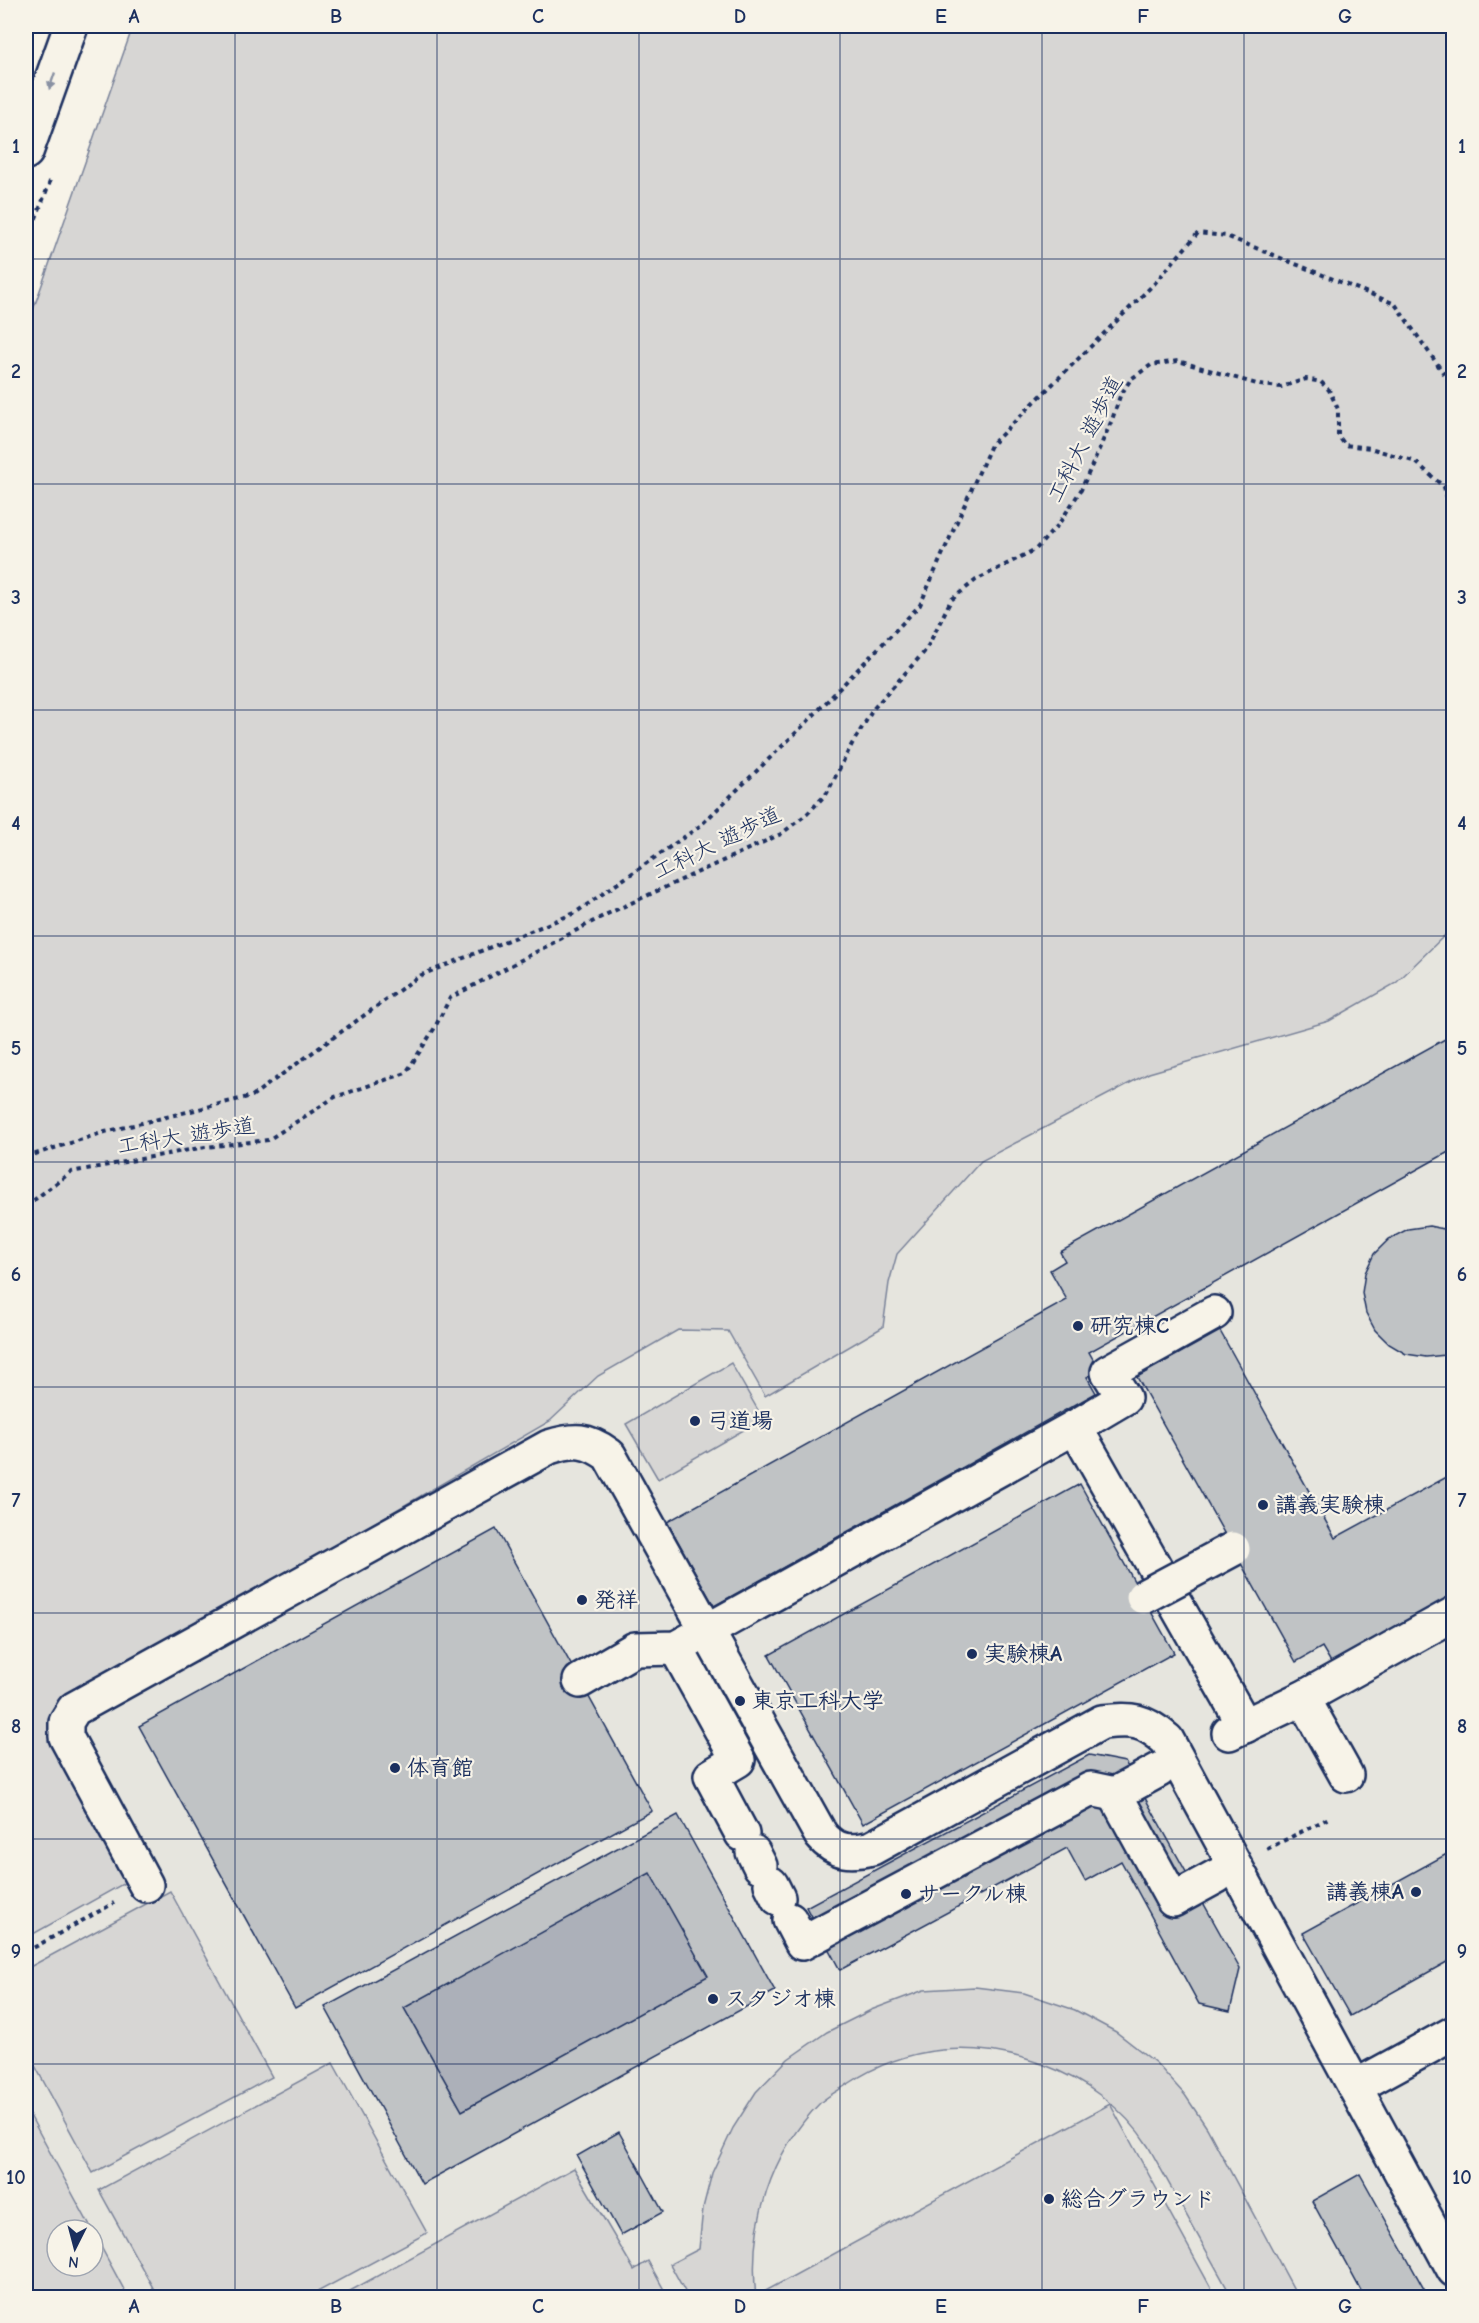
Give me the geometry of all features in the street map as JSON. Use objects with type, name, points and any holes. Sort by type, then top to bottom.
[{"type":"main road","points":[[26,152],[70,26]]},
{"type":"main road","points":[[580,1681],[636,1649],[676,1648],[1124,1398],[1103,1371],[1214,1313]]},
{"type":"main road","points":[[1075,1426],[1237,1730],[1302,1698],[1454,1614]]},
{"type":"main road","points":[[146,1885],[66,1737],[66,1722],[74,1710],[549,1447],[570,1441],[594,1444],[609,1455],[821,1835],[839,1850],[857,1852],[872,1848],[1102,1722],[1127,1719],[1151,1725],[1167,1740],[1454,2270]]},
{"type":"main road","points":[[1143,1597],[1233,1549]]},
{"type":"main road","points":[[676,1648],[709,1690],[738,1760],[711,1776],[802,1943],[1091,1789],[1115,1794],[1159,1770]]},
{"type":"main road","points":[[1302,1698],[1346,1776]]},
{"type":"main road","points":[[1115,1794],[1173,1900],[1217,1876]]},
{"type":"main road","points":[[1355,2087],[1454,2033]]},
{"type":"path","points":[[26,1157],[105,1132],[252,1096],[419,976],[575,913],[700,826],[808,721],[920,605],[992,445],[1155,283],[1198,233],[1226,236],[1395,304],[1454,388]]},
{"type":"path","name":"工科大 遊歩道","points":[[26,1206],[71,1172],[205,1147],[268,1140],[335,1097],[406,1074],[450,998],[605,915],[781,834],[807,814],[827,793],[874,708],[926,650],[951,600],[976,580],[1036,549],[1058,525],[1081,490],[1112,420],[1120,396],[1131,378],[1151,365],[1178,361],[1260,385],[1281,387],[1306,379],[1321,382],[1329,390],[1338,409],[1338,435],[1345,446],[1370,447],[1416,462],[1444,487],[1448,501],[1450,537],[1454,548]]},
{"type":"path","points":[[1266,1850],[1329,1818]]},
{"type":"path","points":[[26,1952],[146,1885]]},
{"type":"shaded area","points":[[133,26],[1453,26],[1453,930],[1396,983],[1329,1021],[1149,1073],[981,1161],[897,1254],[889,1283],[883,1327],[765,1396],[728,1331],[678,1330],[598,1376],[550,1421],[89,1688],[78,1737],[130,1880],[26,1938],[26,330]]},
{"type":"shaded area","name":"東京工科大学","points":[[1453,401],[1453,2297],[26,2297],[26,1171]]},
{"type":"shaded area","name":"弓道場","points":[[731,1363],[763,1419],[658,1479],[626,1424]]},
{"type":"shaded area","points":[[650,1873],[708,1976],[462,2111],[404,2008]]},
{"type":"shaded area","points":[[170,1891],[272,2077],[93,2173],[26,2049],[26,1969]]},
{"type":"shaded area","points":[[975,1987],[1024,1993],[1075,2010],[1116,2032],[1156,2063],[1185,2095],[1207,2128],[1298,2297],[1232,2297],[1148,2146],[1127,2119],[1102,2097],[1073,2078],[1042,2064],[992,2051],[967,2049],[942,2050],[894,2061],[871,2071],[821,2102],[788,2144],[766,2192],[756,2244],[754,2271],[756,2297],[688,2297],[670,2264],[699,2249],[703,2208],[712,2173],[733,2128],[756,2092],[788,2059],[827,2032],[871,2010],[924,1990]]},
{"type":"shaded area","points":[[333,2063],[427,2233],[308,2297],[158,2297],[99,2190]]},
{"type":"shaded area","name":"総合グラウンド","points":[[1110,2104],[1216,2297],[762,2297],[760,2294]]},
{"type":"shaded area","points":[[26,2108],[86,2218],[45,2218],[45,2278],[105,2278],[105,2254],[128,2297],[26,2297]]},
{"type":"shaded area","points":[[574,2168],[634,2270],[648,2261],[668,2297],[339,2297]]},
{"type":"building","name":"研究棟C","points":[[1454,1034],[1454,1149],[1089,1352],[1099,1370],[1087,1377],[1096,1393],[714,1606],[667,1522],[1067,1300],[1050,1270],[1065,1261],[1060,1252]]},
{"type":"building","points":[[1429,1226],[1454,1231],[1454,1352],[1426,1357],[1406,1354],[1389,1344],[1375,1330],[1366,1313],[1362,1293],[1365,1273],[1374,1254],[1389,1239],[1408,1229]]},
{"type":"building","name":"講義実験棟","points":[[1220,1331],[1335,1538],[1454,1473],[1454,1603],[1335,1669],[1322,1647],[1296,1662],[1137,1377]]},
{"type":"building","name":"実験棟A","points":[[1080,1484],[1174,1653],[863,1824],[769,1655]]},
{"type":"building","name":"体育館","points":[[496,1529],[652,1811],[295,2008],[139,1726]]},
{"type":"building","name":"サークル棟","points":[[1089,1755],[1125,1762],[1240,1969],[1230,2011],[1199,2004],[1121,1861],[1085,1881],[1067,1848],[840,1970],[806,1907]]},
{"type":"building","name":"スタジオ棟","points":[[678,1815],[775,1991],[422,2184],[325,2007]],"holes":[[[650,1873],[708,1976],[462,2111],[404,2008]]]},
{"type":"building","name":"講義棟A","points":[[1454,1850],[1454,1958],[1350,2016],[1303,1933]]},
{"type":"building","points":[[619,2132],[663,2212],[621,2235],[577,2156]]},
{"type":"building","points":[[1360,2174],[1429,2298],[1365,2298],[1312,2201]]},
{"type":"place","name":"研究棟C","points":[[1078,1326]]},
{"type":"place","name":"弓道場","points":[[695,1421]]},
{"type":"place","name":"講義実験棟","points":[[1263,1505]]},
{"type":"place","name":"発祥","points":[[582,1600]]},
{"type":"place","name":"実験棟A","points":[[972,1654]]},
{"type":"place","name":"東京工科大学","points":[[740,1701]]},
{"type":"place","name":"体育館","points":[[395,1768]]},
{"type":"place","name":"講義棟A","points":[[1416,1892]]},
{"type":"place","name":"サークル棟","points":[[906,1894]]},
{"type":"place","name":"スタジオ棟","points":[[713,1999]]},
{"type":"place","name":"総合グラウンド","points":[[1049,2199]]}]
